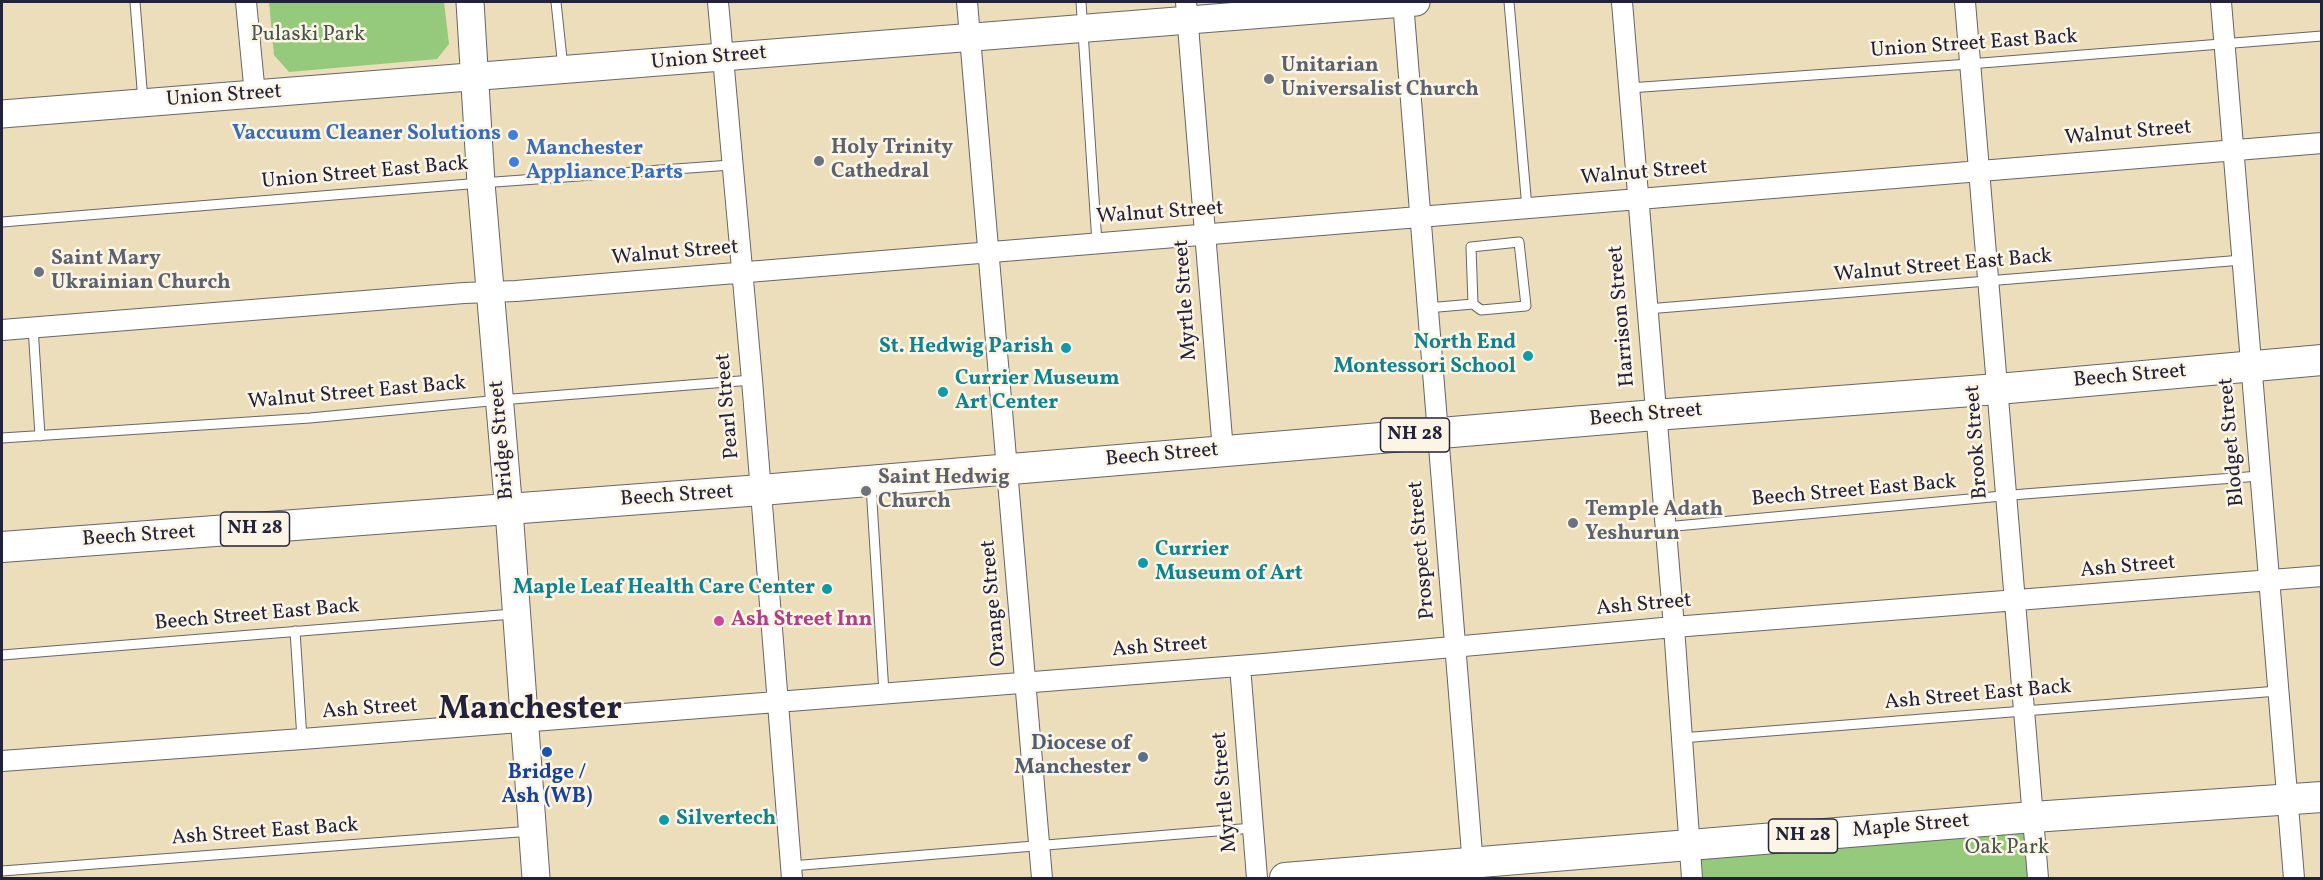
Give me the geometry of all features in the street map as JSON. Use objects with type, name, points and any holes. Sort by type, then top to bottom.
[{"type":"main road","name":"Beech Street","points":[[2,547],[761,490],[1655,415],[1998,389],[2322,360]]},
{"type":"main road","name":"Maple Street","points":[[1285,879],[1473,871],[1689,845],[2322,796]]},
{"type":"street","points":[[246,2],[255,95]]},
{"type":"street","name":"Bridge Street","points":[[470,2],[481,183],[509,510],[536,879]]},
{"type":"street","name":"Pearl Street","points":[[718,2],[752,380],[792,872]]},
{"type":"street","name":"Orange Street","points":[[967,2],[1042,879]]},
{"type":"street","name":"Union Street","points":[[2,114],[1083,29],[1187,11],[1407,2]]},
{"type":"street","name":"Prospect Street","points":[[1407,2],[1436,433],[1473,871]]},
{"type":"street","name":"Harrison Street","points":[[1622,2],[1674,627],[1692,879]]},
{"type":"street","name":"Brook Street","points":[[1965,2],[2038,879]]},
{"type":"street","name":"Blodget Street","points":[[2221,2],[2294,879]]},
{"type":"street","name":"Myrtle Street","points":[[1187,11],[1223,451]]},
{"type":"street","name":"Walnut Street","points":[[2,330],[741,273],[2322,143]]},
{"type":"street","name":"Ash Street","points":[[2,761],[302,740],[1026,681],[1240,666],[1674,627],[2322,576]]},
{"type":"street","name":"Myrtle Street","points":[[1240,666],[1257,879]]},
{"type":"lane","points":[[135,2],[144,103]]},
{"type":"lane","points":[[556,2],[563,71]]},
{"type":"lane","points":[[1081,2],[1097,243]]},
{"type":"lane","points":[[1509,2],[1527,208]]},
{"type":"lane","name":"Union Street East Back","points":[[1629,88],[2322,36]]},
{"type":"lane","name":"Union Street East Back","points":[[2,222],[731,165]]},
{"type":"lane","points":[[1427,308],[1473,304],[1481,310],[1526,306],[1519,242],[1471,247],[1473,304]]},
{"type":"lane","name":"Walnut Street East Back","points":[[1647,309],[2242,261]]},
{"type":"lane","points":[[33,327],[40,436]]},
{"type":"lane","name":"Walnut Street East Back","points":[[2,438],[310,418],[752,380]]},
{"type":"lane","name":"Beech Street East Back","points":[[1665,527],[2260,476]]},
{"type":"lane","points":[[871,481],[884,693]]},
{"type":"lane","name":"Beech Street East Back","points":[[2,655],[516,614]]},
{"type":"lane","points":[[295,631],[302,740]]},
{"type":"lane","name":"Ash Street East Back","points":[[1681,738],[2278,691]]},
{"type":"lane","points":[[792,872],[1253,828]]},
{"type":"lane","name":"Ash Street East Back","points":[[2,871],[532,831]]},
{"type":"green space","name":"Pulaski Park","points":[[269,2],[444,2],[449,44],[437,59],[289,72],[274,55]]},
{"type":"green space","name":"Oak Park","points":[[2033,817],[2038,878],[1692,878],[1690,860]]},
{"type":"place","name":"Unitarian Universalist Church","points":[[1269,79]]},
{"type":"place","name":"Vaccuum Cleaner Solutions","points":[[513,135]]},
{"type":"place","name":"Holy Trinity Cathedral","points":[[819,161]]},
{"type":"place","name":"Manchester Appliance Parts","points":[[514,162]]},
{"type":"place","name":"Saint Mary Ukrainian Church","points":[[39,272]]},
{"type":"place","name":"St. Hedwig Parish","points":[[1066,348]]},
{"type":"place","name":"North End Montessori School","points":[[1528,356]]},
{"type":"place","name":"Currier Museum Art Center","points":[[943,392]]},
{"type":"place","name":"Saint Hedwig Church","points":[[866,491]]},
{"type":"place","name":"Temple Adath Yeshurun","points":[[1573,523]]},
{"type":"place","name":"Currier Museum of Art","points":[[1143,563]]},
{"type":"place","name":"Maple Leaf Health Care Center","points":[[827,589]]},
{"type":"place","name":"Ash Street Inn","points":[[719,621]]},
{"type":"place","name":"Bridge / Ash (WB)","points":[[547,752]]},
{"type":"place","name":"Diocese of Manchester","points":[[1143,757]]},
{"type":"place","name":"Silvertech","points":[[664,820]]},
{"type":"district","name":"Manchester","points":[[530,712]]}]
